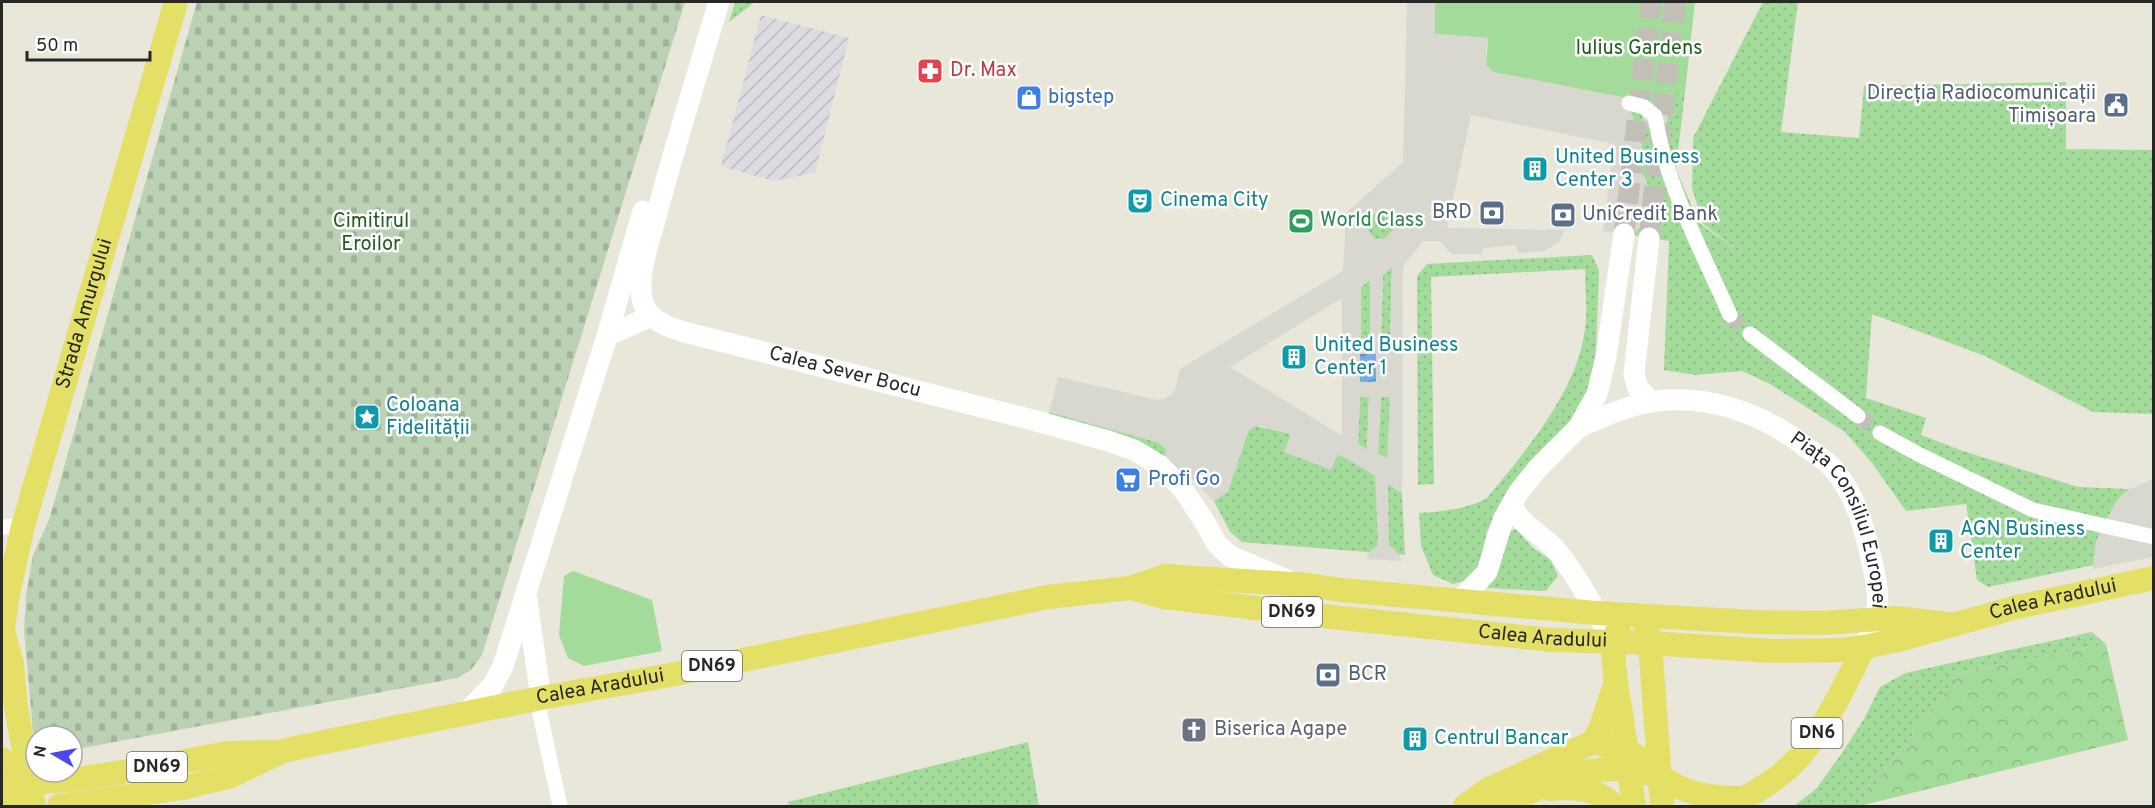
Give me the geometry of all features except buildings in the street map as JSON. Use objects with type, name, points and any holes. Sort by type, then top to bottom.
[{"type":"main road","name":"Strada Amurgului","points":[[13,790],[16,707],[12,664],[2,633],[8,594],[12,526],[176,2]]},
{"type":"main road","points":[[466,713],[498,678],[607,336],[706,2]]},
{"type":"main road","points":[[607,336],[651,316],[642,300],[643,266],[719,2]]},
{"type":"main road","points":[[1459,601],[1487,572],[1503,520],[1526,482],[1578,428],[1591,407],[1601,382],[1624,234]]},
{"type":"main road","points":[[1649,238],[1634,374],[1638,388],[1651,402]]},
{"type":"main road","name":"Calea Sever Bocu","points":[[651,316],[667,326],[696,335],[1025,418],[1134,450],[1159,465],[1182,488],[1217,544],[1230,556],[1280,579],[1309,585]]},
{"type":"main road","name":"Piața Consiliul Europei","points":[[1578,428],[1611,413],[1651,402],[1685,400],[1735,408],[1762,418],[1788,433],[1834,469],[1848,489],[1866,537],[1873,566],[1878,606],[1864,647],[1820,728],[1806,749],[1787,770],[1738,802],[1699,795],[1660,777]]},
{"type":"main road","points":[[1512,505],[1520,518],[1554,548],[1614,643]]},
{"type":"main road","name":"Calea Aradului","points":[[13,790],[227,753],[283,751],[541,698],[670,675],[1048,597],[1130,588],[1165,576],[1309,585],[1459,601],[1705,620],[1791,623],[1896,618],[1954,624]]},
{"type":"main road","name":"Calea Aradului","points":[[1130,588],[1164,597],[1552,640],[1650,643],[1770,651],[1843,650],[1864,647],[1902,639],[2017,607],[2154,578]]},
{"type":"main road","points":[[529,586],[528,611],[541,698]]},
{"type":"main road","points":[[1634,807],[1626,759],[1614,643],[1616,632],[1623,621],[1635,614],[1645,625],[1650,643],[1662,807]]},
{"type":"main road","points":[[1465,807],[1489,789],[1593,742],[1601,727],[1617,679]]},
{"type":"main road","name":"DN6","points":[[1593,742],[1626,759],[1642,760],[1660,777]]},
{"type":"main road","name":"Calea Aradului","points":[[59,807],[182,788],[231,776],[283,751]]},
{"type":"main road","points":[[2,759],[13,790],[34,807]]},
{"type":"main road","points":[[1499,807],[1568,775],[1593,770],[1626,759]]},
{"type":"main road","points":[[1530,793],[1563,788],[1581,789],[1601,795],[1614,807]]},
{"type":"street","points":[[1629,103],[1644,107],[1655,116],[1661,149],[1677,195],[1730,315]]},
{"type":"street","points":[[1750,334],[1858,416]]},
{"type":"street","points":[[1880,433],[2032,510],[2154,537]]},
{"type":"street","points":[[541,698],[540,714],[560,807]]},
{"type":"shaded area","points":[[1407,2],[1435,2],[1435,34],[1488,38],[1486,65],[1493,72],[1626,98],[1642,145],[1639,170],[1646,179],[1650,195],[1648,212],[1641,227],[1632,235],[1603,231],[1614,144],[1471,115],[1447,228],[1564,230],[1559,242],[1544,251],[1519,253],[1515,245],[1484,248],[1481,254],[1452,254],[1440,241],[1423,241],[1404,265],[1402,493],[1388,484],[1389,545],[1395,549],[1402,561],[1366,559],[1369,552],[1378,545],[1375,475],[1338,454],[1331,470],[1284,452],[1291,434],[1261,426],[1249,430],[1228,492],[1214,501],[1191,478],[1165,461],[1166,450],[1159,443],[1049,412],[1058,377],[1158,400],[1172,394],[1180,369],[1343,271],[1346,213],[1403,162]],"holes":[[[1383,213],[1391,217],[1393,221],[1393,230],[1384,239],[1375,239],[1367,229],[1368,220],[1374,214]],[[1392,267],[1390,338],[1381,338],[1383,275]],[[1370,280],[1370,338],[1361,338],[1361,287]],[[1342,298],[1342,435],[1230,367]],[[1360,397],[1369,397],[1367,449],[1358,444]],[[1381,397],[1390,397],[1387,459],[1378,454]]]},
{"type":"shaded area","points":[[761,15],[849,38],[815,173],[773,181],[721,166]]},
{"type":"shaded area","points":[[1655,103],[1664,107],[1668,116],[1664,125],[1655,129],[1646,125],[1642,116],[1646,107]]},
{"type":"shaded area","points":[[2153,479],[2153,557],[2093,569],[2096,542],[2118,499],[2130,489]]},
{"type":"green space","name":"Cimitirul Eroilor","points":[[197,2],[685,2],[482,655],[471,670],[457,678],[84,748],[84,724],[32,724],[24,631],[26,596],[33,555],[49,520]]},
{"type":"green space","points":[[735,2],[755,2],[729,22]]},
{"type":"green space","name":"Iulius Gardens","points":[[1435,2],[1695,2],[1685,92],[1626,98],[1493,72],[1486,65],[1488,38],[1435,34]]},
{"type":"green space","points":[[1763,2],[1798,2],[1781,132],[1859,138],[1864,86],[2066,82],[2066,149],[2153,150],[2153,414],[2093,412],[1985,356],[1872,314],[1866,398],[1926,418],[1921,435],[1963,451],[2078,487],[2130,489],[2118,499],[2096,542],[2094,565],[1988,587],[1977,580],[1966,504],[1906,511],[1872,463],[1845,432],[1770,384],[1742,371],[1695,375],[1664,370],[1669,241],[1632,235],[1644,220],[1649,195],[1648,186],[1639,170],[1642,145],[1626,98],[1685,92],[1676,169],[1699,223],[1737,250],[1703,224],[1692,188],[1693,138]]},
{"type":"green space","points":[[1380,212],[1390,216],[1394,226],[1390,236],[1380,240],[1370,236],[1366,226],[1370,216]]},
{"type":"green space","points":[[1592,255],[1599,270],[1596,351],[1590,386],[1579,411],[1522,475],[1500,506],[1487,531],[1480,564],[1472,579],[1453,584],[1433,575],[1421,546],[1419,513],[1446,511],[1487,498],[1548,419],[1572,375],[1580,352],[1586,322],[1585,269],[1431,277],[1434,484],[1418,485],[1417,276],[1427,264]]},
{"type":"green space","points":[[1392,266],[1390,338],[1381,338],[1383,275]]},
{"type":"green space","points":[[1371,279],[1370,338],[1361,338],[1361,287]]},
{"type":"green space","points":[[1381,396],[1390,396],[1388,459],[1378,454]]},
{"type":"green space","points":[[1360,397],[1369,397],[1367,450],[1358,444]]},
{"type":"green space","points":[[1049,412],[1159,442],[1166,450],[1165,461],[1047,418]]},
{"type":"green space","points":[[1256,426],[1291,434],[1285,452],[1338,454],[1402,493],[1405,555],[1242,542],[1230,532],[1214,501],[1249,430]]},
{"type":"green space","points":[[1516,529],[1533,548],[1551,560],[1558,576],[1546,591],[1487,588],[1497,570],[1508,532]]},
{"type":"green space","points":[[573,571],[652,600],[662,651],[584,666],[568,658],[559,635],[564,576]]},
{"type":"green space","points":[[2092,632],[2106,644],[1959,673],[1859,806],[1794,806],[1816,789],[1864,719],[1880,687],[1905,673]]},
{"type":"green space","points":[[2106,644],[2128,740],[1859,806],[1959,673]]},
{"type":"green space","points":[[1028,742],[1039,806],[790,806],[788,802]]},
{"type":"water","points":[[1360,354],[1376,354],[1376,382],[1360,382]]},
{"type":"tunnel","points":[[1624,234],[1651,2]]},
{"type":"tunnel","points":[[1649,238],[1675,2]]},
{"type":"tunnel","points":[[1730,315],[1750,334]]},
{"type":"tunnel","points":[[1858,416],[1880,433]]},
{"type":"place","name":"Dr. Max","points":[[930,71]]},
{"type":"place","name":"bigstep","points":[[1029,98]]},
{"type":"place","name":"Direcția Radiocomunicații Timișoara","points":[[2116,105]]},
{"type":"place","name":"United Business Center 3","points":[[1535,169]]},
{"type":"place","name":"Cinema City","points":[[1140,201]]},
{"type":"place","name":"BRD","points":[[1492,213]]},
{"type":"place","name":"UniCredit Bank","points":[[1563,215]]},
{"type":"place","name":"World Class","points":[[1301,221]]},
{"type":"place","name":"United Business Center 1","points":[[1294,357]]},
{"type":"place","name":"Coloana Fidelității","points":[[367,417]]},
{"type":"place","name":"Profi Go","points":[[1128,480]]},
{"type":"place","name":"AGN Business Center","points":[[1941,541]]},
{"type":"place","name":"BCR","points":[[1328,675]]},
{"type":"place","name":"Biserica Agape","points":[[1194,730]]},
{"type":"place","name":"Centrul Bancar","points":[[1415,739]]}]
